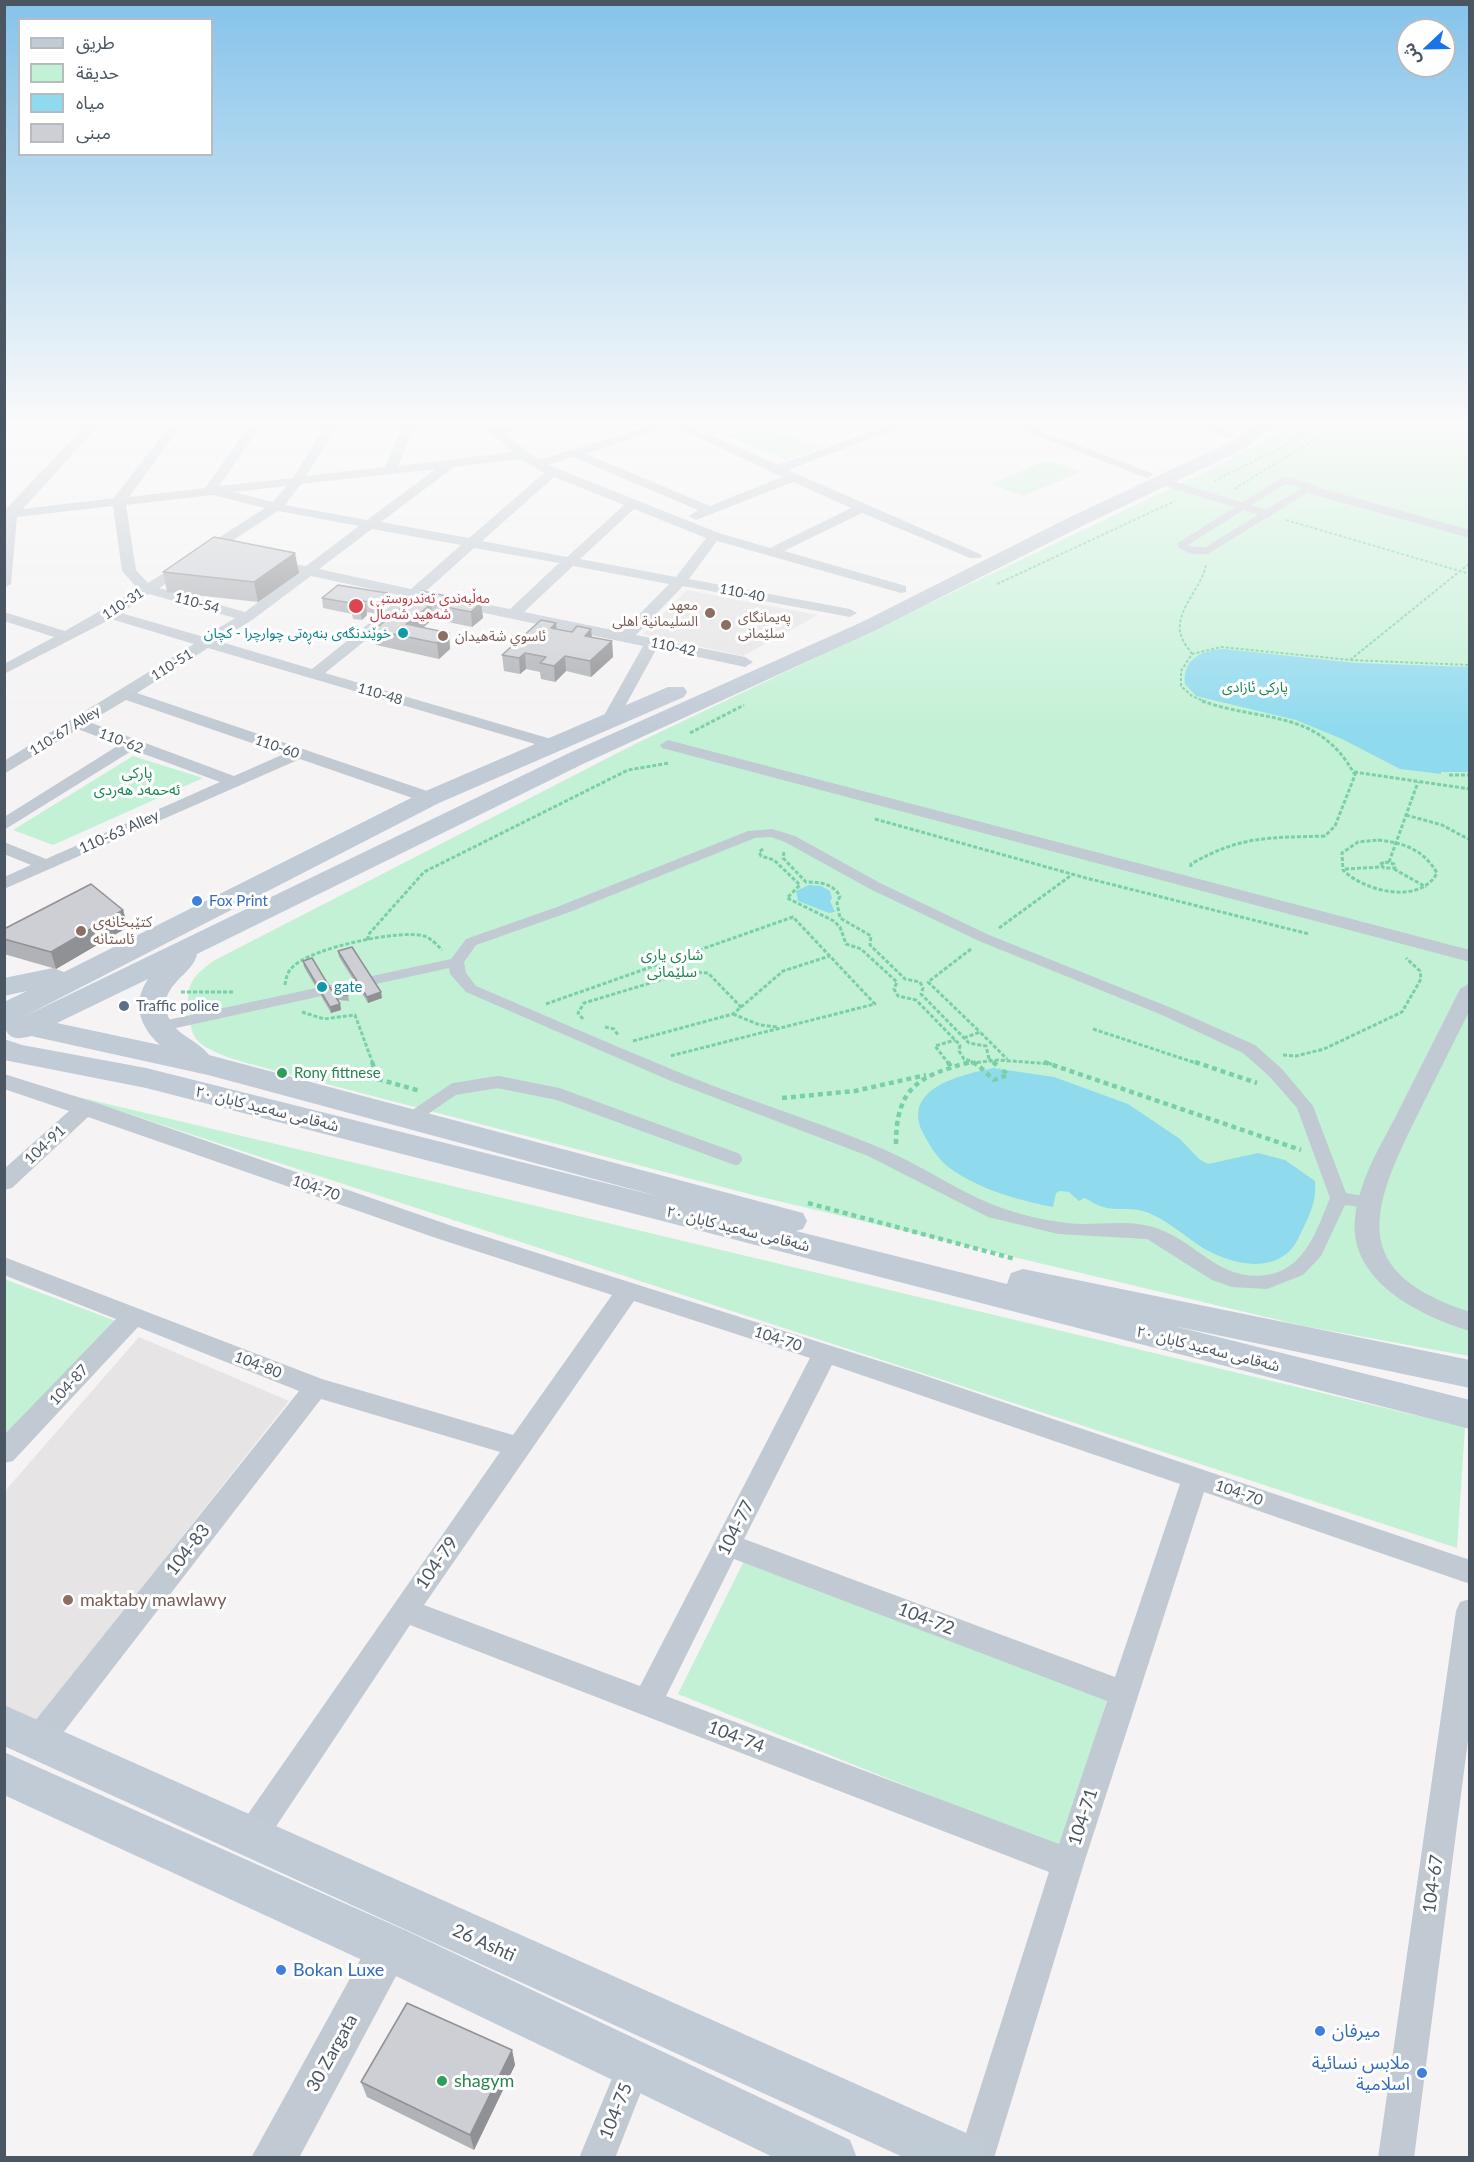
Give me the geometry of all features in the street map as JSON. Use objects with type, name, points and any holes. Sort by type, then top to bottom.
[{"type":"main road","points":[[9,1030],[157,939],[430,798],[746,662],[900,589],[1041,527]]},
{"type":"main road","points":[[9,1030],[202,940],[577,758],[869,626],[1065,527]]},
{"type":"main road","points":[[930,576],[952,584]]},
{"type":"main road","points":[[11,983],[50,979],[114,951],[157,939]]},
{"type":"main road","points":[[202,940],[165,974],[155,989],[151,1006],[158,1027],[171,1042],[209,1065]]},
{"type":"main road","name":"شەقامی سەعید کابان ٢٠","points":[[1470,1374],[1000,1277],[209,1065],[9,1030],[15,1053],[146,1078],[1470,1415]]},
{"type":"main road","points":[[4,1072],[146,1078]]},
{"type":"main road","name":"26 Ashti","points":[[21,1733],[250,1838],[964,2157]]},
{"type":"main road","points":[[4,1773],[390,1948],[832,2157]]},
{"type":"street","points":[[4,584],[7,527]]},
{"type":"street","points":[[123,527],[129,571],[146,589]]},
{"type":"street","name":"110-31","points":[[4,670],[109,614],[245,527]]},
{"type":"street","name":"110-51","points":[[125,694],[247,617],[369,527]]},
{"type":"street","name":"110-40","points":[[388,527],[850,614]]},
{"type":"street","points":[[313,675],[414,594],[489,527]]},
{"type":"street","points":[[513,614],[606,527]]},
{"type":"street","points":[[693,527],[714,536],[900,589]]},
{"type":"street","points":[[772,552],[823,527]]},
{"type":"street","points":[[907,527],[975,555]]},
{"type":"street","points":[[1445,527],[1470,534]]},
{"type":"street","points":[[626,637],[680,581],[714,536]]},
{"type":"street","points":[[214,547],[235,553]]},
{"type":"street","name":"110-42","points":[[256,558],[309,572],[746,662]]},
{"type":"street","name":"110-54","points":[[146,589],[247,617]]},
{"type":"street","name":"110-48","points":[[109,614],[552,744]]},
{"type":"street","points":[[4,616],[67,637]]},
{"type":"street","points":[[610,719],[652,642]]},
{"type":"street","name":"110-67 Alley","points":[[4,769],[125,694]]},
{"type":"street","name":"110-60","points":[[125,694],[430,798]]},
{"type":"street","name":"110-62","points":[[76,723],[234,782]]},
{"type":"street","points":[[4,825],[130,744]]},
{"type":"street","points":[[668,744],[1470,956]]},
{"type":"street","name":"110-63 Alley","points":[[4,884],[298,754]]},
{"type":"street","points":[[158,1027],[456,962],[471,942],[490,934],[573,906],[753,834],[772,833],[984,938],[1168,1012],[1249,1049],[1305,1106],[1339,1198],[1316,1249],[1303,1268],[1266,1282],[1237,1282],[1202,1267],[1166,1240],[1151,1233],[1129,1229],[1082,1230],[1041,1226],[992,1211],[953,1194],[899,1163],[643,1063],[471,989],[458,974],[456,962]]},
{"type":"street","points":[[4,847],[45,865]]},
{"type":"street","points":[[1470,989],[1378,1172],[1369,1202],[1366,1229],[1374,1254],[1388,1275],[1410,1294],[1470,1322]]},
{"type":"street","name":"104-70","points":[[4,1081],[86,1107],[444,1232],[825,1353],[1470,1572]]},
{"type":"street","name":"104-91","points":[[4,1182],[86,1107]]},
{"type":"street","points":[[1339,1198],[1369,1202]]},
{"type":"street","name":"104-80","points":[[4,1265],[316,1387],[518,1447]]},
{"type":"street","name":"104-79","points":[[250,1838],[404,1610],[628,1291]]},
{"type":"street","name":"104-87","points":[[7,1448],[133,1317]]},
{"type":"street","name":"104-77","points":[[647,1703],[825,1353]]},
{"type":"street","name":"104-83","points":[[21,1733],[316,1387]]},
{"type":"street","name":"104-71","points":[[976,2157],[1068,1863],[1195,1478]]},
{"type":"street","name":"104-72","points":[[728,1545],[1124,1694]]},
{"type":"street","name":"104-74","points":[[404,1610],[1068,1863]]},
{"type":"street","name":"104-67","points":[[1396,2157],[1470,1611]]},
{"type":"street","name":"30 Zargata","points":[[274,2157],[390,1948]]},
{"type":"street","name":"104-75","points":[[597,2157],[635,2064]]},
{"type":"lane","points":[[1208,527],[1181,545],[1190,550],[1206,551],[1246,527]]},
{"type":"lane","points":[[410,1119],[454,1089],[498,1082],[558,1094],[736,1159]]},
{"type":"path","points":[[993,586],[1120,527]]},
{"type":"path","points":[[1311,527],[1470,574]]},
{"type":"path","points":[[1192,654],[1181,637],[1180,626],[1182,613],[1204,581],[1206,551]]},
{"type":"path","points":[[1350,660],[1470,563]]},
{"type":"path","points":[[1187,882],[1191,864],[1236,842],[1266,837],[1317,838],[1331,832],[1354,775],[1345,755],[1332,743],[1312,731],[1285,721],[1205,703],[1190,696],[1181,687],[1181,671],[1192,654],[1221,647],[1350,660],[1470,664]]},
{"type":"path","points":[[668,744],[748,703]]},
{"type":"path","points":[[368,940],[368,935],[424,872],[628,770],[662,763],[678,764]]},
{"type":"path","points":[[1353,772],[1470,789]]},
{"type":"path","points":[[1449,775],[1470,776]]},
{"type":"path","points":[[1389,862],[1418,782]]},
{"type":"path","points":[[1406,815],[1442,825],[1470,840]]},
{"type":"path","points":[[870,817],[1073,874],[1315,935]]},
{"type":"path","points":[[753,834],[764,845],[759,852],[761,856],[774,860],[800,885],[787,898],[794,906],[818,912],[830,919],[845,936],[846,944],[861,949],[897,982],[894,989],[898,996],[916,1000],[960,1045],[959,1051],[964,1059],[971,1060],[994,1080],[1008,1075],[989,1059],[990,1052],[986,1046],[969,1043],[921,994],[923,988],[920,982],[905,979],[870,945],[871,936],[857,930],[840,918],[837,903],[840,896],[836,890],[821,882],[806,882],[783,858],[784,851],[780,848],[796,843]]},
{"type":"path","points":[[1371,840],[1395,843],[1420,852],[1433,864],[1437,876],[1427,888],[1407,893],[1384,891],[1362,884],[1344,869],[1341,861],[1342,853],[1353,844],[1371,840]]},
{"type":"path","points":[[1382,867],[1382,862],[1389,862],[1394,864],[1394,869]]},
{"type":"path","points":[[1344,869],[1382,867],[1394,869],[1427,888]]},
{"type":"path","points":[[1008,1060],[928,982],[984,938],[1073,874]]},
{"type":"path","points":[[524,1012],[793,917],[875,1004],[643,1063]]},
{"type":"path","points":[[440,1099],[378,1079],[355,1015],[324,1019],[306,1015],[291,1006],[285,979],[296,962],[308,956],[368,940],[414,934],[425,936],[456,962]]},
{"type":"path","points":[[602,1027],[614,1029],[624,1044],[733,1014],[783,971],[830,956]]},
{"type":"path","points":[[1249,1049],[1296,1056],[1324,1050],[1402,1012],[1421,979],[1420,971],[1407,958],[1395,956]]},
{"type":"path","points":[[588,1026],[578,1013],[584,1003],[687,972],[708,973],[742,1008]]},
{"type":"path","points":[[155,989],[176,992],[237,993]]},
{"type":"path","points":[[733,1014],[760,1025],[782,1028]]},
{"type":"path","points":[[1094,1029],[1295,1095]]},
{"type":"path","points":[[964,1038],[980,1032]]},
{"type":"path","points":[[951,1067],[935,1046],[955,1040]]},
{"type":"path","points":[[774,1098],[825,1095],[895,1084],[951,1067],[1008,1060],[1048,1063],[1322,1157]]},
{"type":"path","points":[[899,1163],[893,1130],[900,1100],[927,1075]]},
{"type":"path","points":[[796,1199],[1020,1261]]},
{"type":"shaded area","name":"پەیمانگای سلێمانی","points":[[687,590],[818,615],[743,656],[643,634]]},
{"type":"shaded area","name":"maktaby mawlawy","points":[[139,1337],[289,1401],[35,1723],[5,1709],[5,1491]]},
{"type":"green space","name":"شاری یاری سلێمانی","points":[[1090,527],[1469,527],[1469,1356],[1304,1326],[753,1195],[265,1068],[222,1055],[197,1040],[191,1025],[189,991],[199,972],[215,960],[635,744]]},
{"type":"green space","name":"پارکی ئەحمەد هەردی","points":[[133,756],[203,778],[53,845],[13,830]]},
{"type":"green space","points":[[74,1096],[1465,1427],[1457,1548]]},
{"type":"green space","points":[[4,1279],[116,1321],[10,1435],[4,1433]]},
{"type":"green space","points":[[745,1559],[1108,1695],[1063,1849],[678,1694]]},
{"type":"water","points":[[1224,649],[1356,663],[1469,667],[1469,772],[1441,772],[1441,774],[1400,769],[1342,739],[1296,720],[1196,696],[1185,684],[1185,675],[1190,662],[1209,651]]},
{"type":"water","points":[[809,885],[821,886],[830,891],[832,898],[830,901],[835,912],[829,913],[798,901],[796,891]]},
{"type":"water","points":[[993,1068],[1054,1077],[1128,1104],[1180,1139],[1199,1159],[1208,1164],[1258,1153],[1285,1160],[1315,1181],[1309,1217],[1299,1237],[1281,1258],[1256,1264],[1242,1263],[1203,1248],[1163,1221],[1143,1211],[1106,1208],[1084,1198],[1079,1201],[1069,1192],[1060,1191],[1056,1193],[1053,1207],[1000,1193],[975,1183],[951,1169],[928,1143],[918,1118],[920,1105],[938,1086],[965,1075]]},
{"type":"building","points":[[214,537],[295,553],[254,582],[163,572]]},
{"type":"building","points":[[338,585],[387,593],[375,603],[363,601],[359,604],[366,605],[360,610],[351,609],[356,604],[322,598]]},
{"type":"building","points":[[422,591],[481,603],[471,612],[431,604],[406,624],[449,633],[437,643],[374,630]]},
{"type":"building","points":[[541,620],[556,623],[551,628],[572,632],[577,626],[591,629],[585,636],[612,641],[590,661],[565,656],[554,666],[540,663],[546,657],[525,653],[519,658],[502,655]]},
{"type":"building","points":[[91,884],[123,910],[51,952],[4,939],[4,929]]},
{"type":"building","points":[[352,947],[381,992],[367,997],[338,951]]},
{"type":"building","name":"gate","points":[[312,958],[332,991],[348,995],[334,994],[340,1004],[330,1007],[303,961]]},
{"type":"building","name":"shagym","points":[[407,2003],[512,2050],[470,2135],[361,2082]]},
{"type":"place","name":"مەڵبەندی تەندروستیی شەهید شەماڵ","points":[[356,606]]},
{"type":"place","name":"معهد السلیمانیة اهلى","points":[[710,613]]},
{"type":"place","name":"پەیمانگای سلێمانی","points":[[726,625]]},
{"type":"place","name":"خوێندنگەی بنەڕەتی چوارچرا - کچان","points":[[403,633]]},
{"type":"place","name":"ئاسوي شةهيدان","points":[[443,636]]},
{"type":"place","name":"Fox Print","points":[[197,901]]},
{"type":"place","name":"کتێبخانەی ئاستانە","points":[[81,931]]},
{"type":"place","name":"gate","points":[[322,987]]},
{"type":"place","name":"Traffic police","points":[[124,1006]]},
{"type":"place","name":"Rony fittnese","points":[[282,1073]]},
{"type":"place","name":"maktaby mawlawy","points":[[68,1600]]},
{"type":"place","name":"Bokan Luxe","points":[[281,1970]]},
{"type":"place","name":"ميرفان","points":[[1320,2031]]},
{"type":"place","name":"ملابس نسائية اسلامية","points":[[1422,2073]]},
{"type":"place","name":"shagym","points":[[442,2081]]},
{"type":"park label","name":"پارکی ئازادی","points":[[1255,687]]}]
